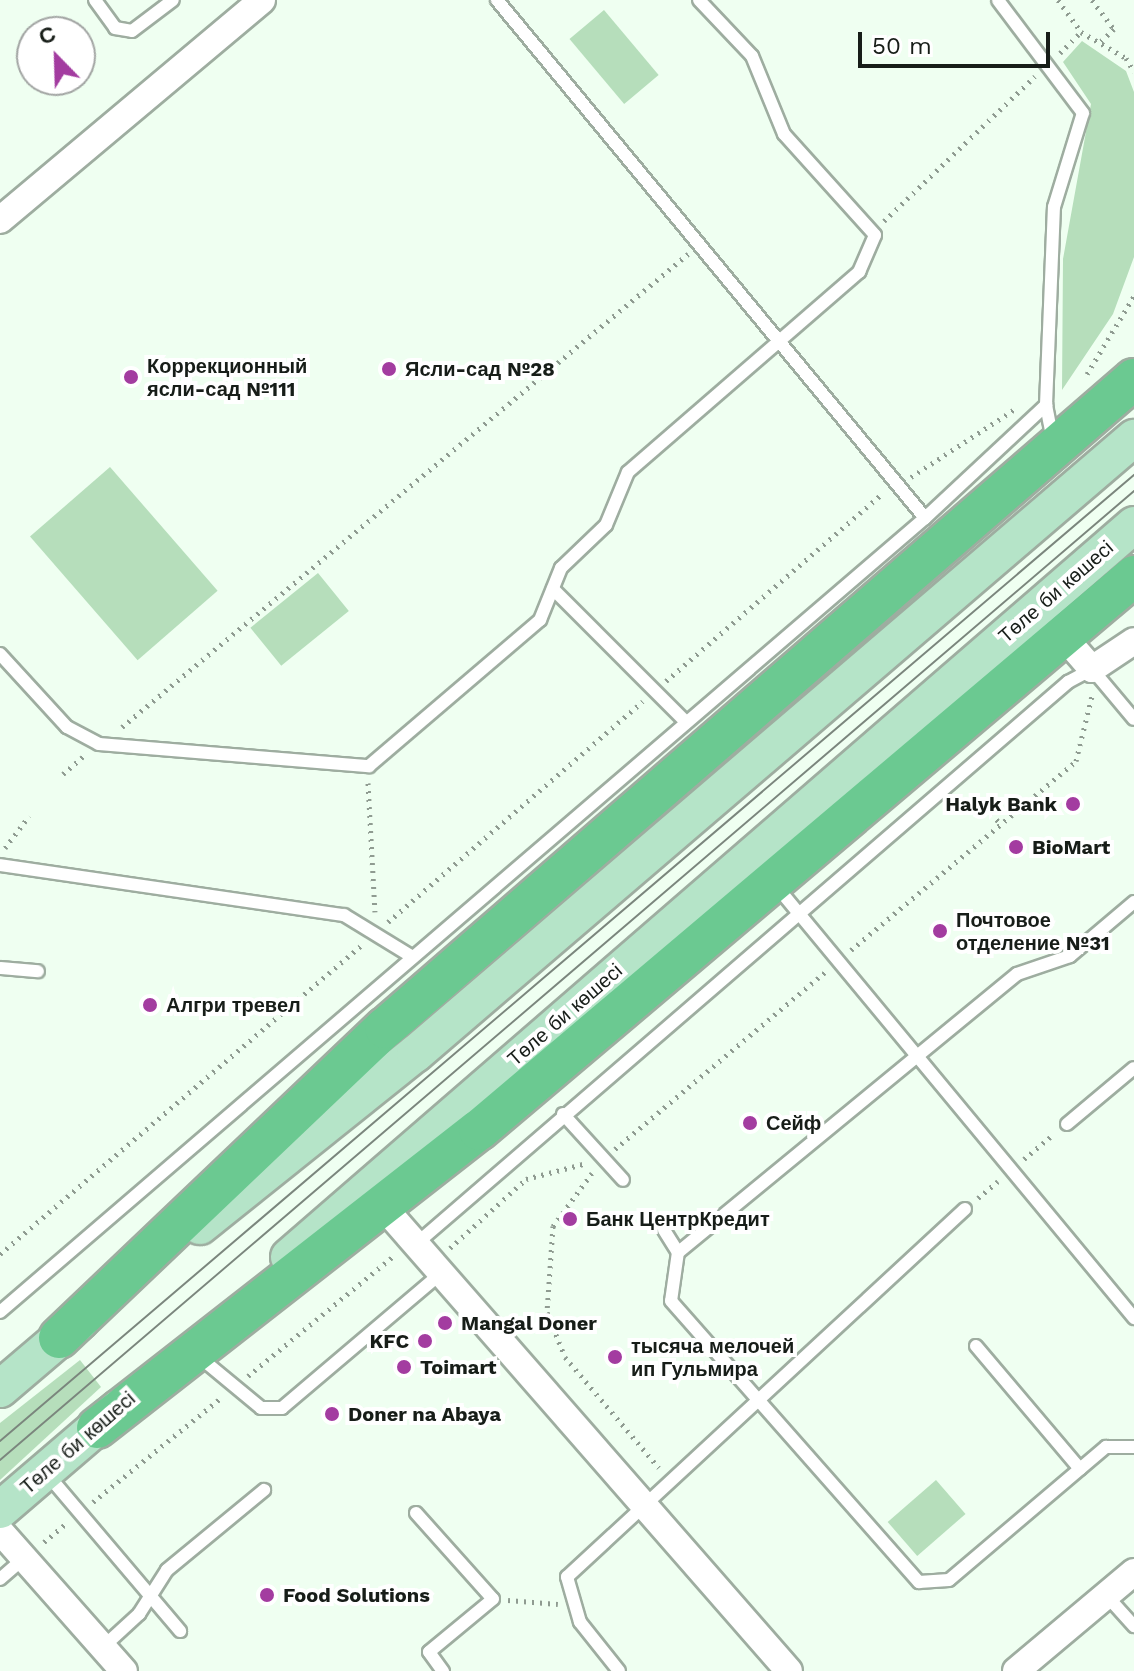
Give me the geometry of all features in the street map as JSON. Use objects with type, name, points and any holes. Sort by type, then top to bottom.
[{"type":"main road","points":[[59,1338],[385,1028],[1134,379]]},
{"type":"main road","points":[[0,1389],[59,1338],[415,1054],[1134,438]]},
{"type":"main road","name":"Төле би көшесі","points":[[0,1510],[375,1197],[460,1106],[1134,525]]},
{"type":"main road","points":[[97,1428],[194,1353],[375,1197],[784,896],[1063,636],[1134,576]]},
{"type":"street","points":[[0,220],[262,0]]},
{"type":"street","points":[[1063,636],[1092,669],[1134,641]]},
{"type":"street","points":[[375,1197],[789,1671]]},
{"type":"street","points":[[0,1531],[124,1671]]},
{"type":"street","points":[[1016,1671],[1134,1572]]},
{"type":"lane","points":[[95,0],[115,28],[132,31],[173,0]]},
{"type":"lane","points":[[497,0],[701,243],[925,518]]},
{"type":"lane","points":[[0,654],[67,727],[99,744],[369,766],[540,620],[561,568],[606,525],[628,472],[782,343],[859,272],[875,235],[784,134],[752,56],[699,0]]},
{"type":"lane","points":[[998,0],[1083,113],[1054,207],[1046,405],[1055,450]]},
{"type":"lane","points":[[0,1312],[411,956],[925,518],[1046,405]]},
{"type":"lane","points":[[553,589],[686,722]]},
{"type":"lane","points":[[416,1244],[563,1114],[784,896],[1092,669],[1134,719]]},
{"type":"lane","points":[[0,865],[344,915],[411,956]]},
{"type":"lane","points":[[784,896],[919,1055],[1134,1318]]},
{"type":"lane","points":[[678,1252],[1017,974],[1070,956],[1134,902]]},
{"type":"lane","points":[[0,968],[38,971]]},
{"type":"lane","points":[[1067,1124],[1134,1068]]},
{"type":"lane","points":[[563,1114],[623,1180]]},
{"type":"lane","points":[[619,1671],[575,1605],[567,1577],[643,1504],[760,1402],[965,1209]]},
{"type":"lane","points":[[664,1230],[678,1252],[671,1301],[919,1582],[949,1580],[1106,1447],[1134,1447]]},
{"type":"lane","points":[[194,1353],[261,1408],[282,1408],[442,1272]]},
{"type":"lane","points":[[976,1346],[1080,1469]]},
{"type":"lane","points":[[45,1472],[180,1631]]},
{"type":"lane","points":[[103,1647],[150,1595],[167,1570],[264,1490]]},
{"type":"lane","points":[[416,1513],[493,1599],[429,1652],[443,1671]]},
{"type":"lane","points":[[0,1579],[24,1558]]},
{"type":"lane","points":[[1106,1595],[1134,1626]]},
{"type":"path","points":[[1058,0],[1081,32],[1100,42],[1134,72]]},
{"type":"path","points":[[1092,0],[1114,29],[1100,42]]},
{"type":"path","points":[[875,235],[893,205],[1081,32]]},
{"type":"path","points":[[63,774],[701,243]]},
{"type":"path","points":[[0,1254],[376,933],[895,482],[929,471],[1009,410],[1060,405],[1081,383],[1134,296]]},
{"type":"path","points":[[670,1481],[565,1357],[547,1312],[553,1226],[603,1159],[1076,761],[1092,716],[1092,669]]},
{"type":"path","points":[[369,766],[376,933]]},
{"type":"path","points":[[976,795],[1001,825]]},
{"type":"path","points":[[0,855],[29,816]]},
{"type":"path","points":[[442,1272],[453,1240],[526,1179],[603,1159]]},
{"type":"path","points":[[493,1599],[575,1605]]},
{"type":"green space","points":[[604,10],[659,75],[624,104],[570,39]]},
{"type":"green space","points":[[1082,41],[1126,71],[1134,92],[1134,257],[1113,314],[1062,390],[1063,259],[1091,104],[1063,62]]},
{"type":"green space","points":[[110,467],[218,591],[138,660],[30,537]]},
{"type":"green space","points":[[318,573],[349,611],[281,666],[250,628]]},
{"type":"green space","points":[[80,1360],[101,1387],[0,1480],[0,1423]]},
{"type":"green space","points":[[936,1480],[966,1514],[917,1556],[888,1522]]},
{"type":"tram line","points":[[0,1441],[1134,475]]},
{"type":"tram line","points":[[0,1460],[1134,491]]},
{"type":"place","name":"Ясли-сад №28","points":[[389,369]]},
{"type":"place","name":"Коррекционный ясли-сад №111","points":[[131,377]]},
{"type":"place","name":"Halyk Bank","points":[[1073,804]]},
{"type":"place","name":"BioMart","points":[[1016,847]]},
{"type":"place","name":"Почтовое отделение №31","points":[[940,931]]},
{"type":"place","name":"Алгри тревел","points":[[150,1005]]},
{"type":"place","name":"Сейф","points":[[750,1123]]},
{"type":"place","name":"Банк ЦентрКредит","points":[[570,1219]]},
{"type":"place","name":"Mangal Doner","points":[[445,1323]]},
{"type":"place","name":"KFC","points":[[425,1341]]},
{"type":"place","name":"тысяча мелочей ип Гульмира","points":[[615,1357]]},
{"type":"place","name":"Toimart","points":[[404,1367]]},
{"type":"place","name":"Doner na Abaya","points":[[332,1414]]},
{"type":"place","name":"Food Solutions","points":[[267,1595]]}]
